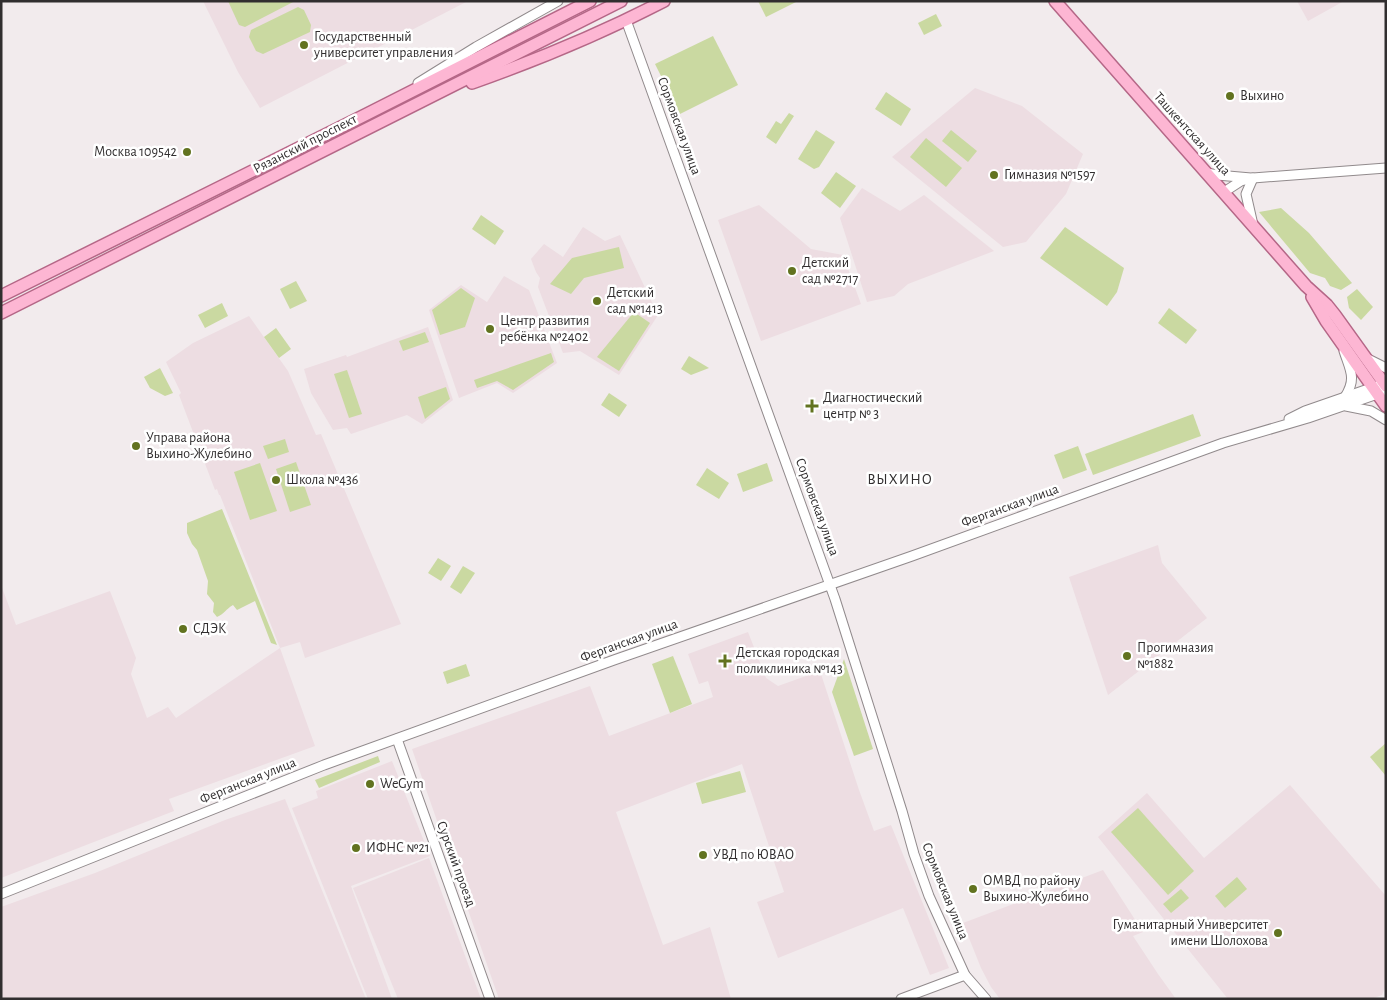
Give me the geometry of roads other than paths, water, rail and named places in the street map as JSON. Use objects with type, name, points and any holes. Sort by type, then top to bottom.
[{"type":"main road","name":"Рязанский проспект","points":[[1,296],[590,1]]},
{"type":"main road","name":"Рязанский проспект","points":[[1,313],[621,1]]},
{"type":"main road","points":[[428,98],[529,62],[626,20],[664,1]]},
{"type":"main road","name":"Ташкентская улица","points":[[1055,1],[1306,286],[1327,305],[1366,358],[1382,387],[1386,406]]},
{"type":"main road","name":"Ташкентская улица","points":[[1306,286],[1341,342],[1382,387]]},
{"type":"street","points":[[363,116],[476,47],[558,1]]},
{"type":"street","name":"Сормовская улица","points":[[626,20],[830,584],[896,789],[914,854],[929,896],[965,975],[986,999]]},
{"type":"street","points":[[1207,173],[1253,178],[1386,168]]},
{"type":"street","points":[[1224,192],[1242,181],[1253,178]]},
{"type":"street","points":[[1253,178],[1246,194],[1254,226]]},
{"type":"street","points":[[1341,342],[1353,381],[1344,401],[1371,411],[1386,420]]},
{"type":"street","points":[[1366,358],[1386,368]]},
{"type":"street","name":"Ферганская улица","points":[[1,894],[324,765],[830,584],[920,554],[1224,443],[1271,428],[1305,411],[1344,401],[1382,387]]},
{"type":"street","name":"Сурский проезд","points":[[397,739],[490,999]]},
{"type":"street","points":[[901,999],[965,975]]},
{"type":"place","name":"Государственный университет управления","points":[[304,45]]},
{"type":"place","name":"Выхино","points":[[1230,96]]},
{"type":"place","name":"Москва 109542","points":[[187,152]]},
{"type":"place","name":"Гимназия №1597","points":[[994,175]]},
{"type":"place","name":"Детский сад №2717","points":[[792,271]]},
{"type":"place","name":"Детский сад №1413","points":[[597,301]]},
{"type":"place","name":"Центр развития ребёнка №2402","points":[[490,329]]},
{"type":"place","name":"Диагностический центр № 3","points":[[812,406]]},
{"type":"place","name":"Управа района Выхино-Жулебино","points":[[136,446]]},
{"type":"place","name":"Школа №436","points":[[276,480]]},
{"type":"place","name":"СДЭК","points":[[183,629]]},
{"type":"place","name":"Прогимназия №1882","points":[[1127,656]]},
{"type":"place","name":"Детская городская поликлиника №143","points":[[725,661]]},
{"type":"place","name":"WeGym","points":[[370,784]]},
{"type":"place","name":"ИФНС №21","points":[[356,848]]},
{"type":"place","name":"УВД по ЮВАО","points":[[703,855]]},
{"type":"place","name":"ОМВД по району Выхино-Жулебино","points":[[973,889]]},
{"type":"place","name":"Гуманитарный Университет имени Шолохова","points":[[1278,933]]},
{"type":"district","name":"ВЫХИНО","points":[[900,479]]}]
